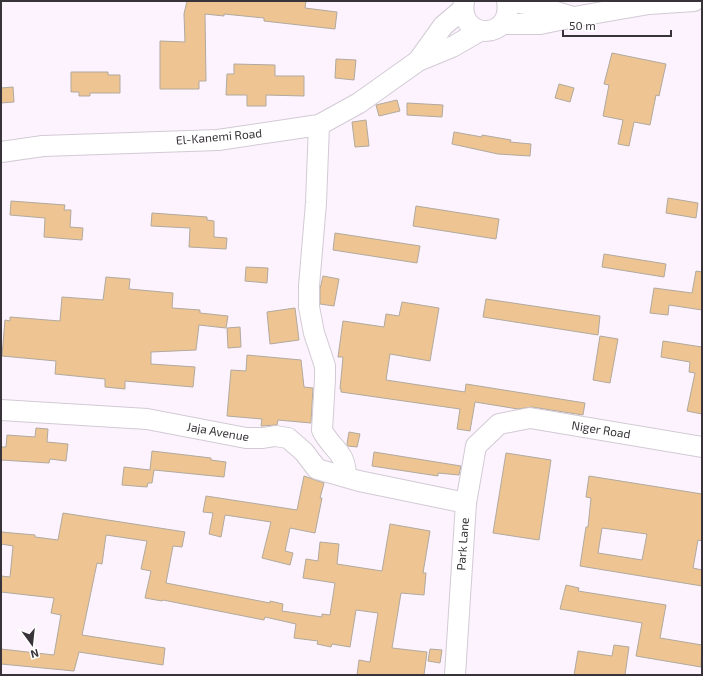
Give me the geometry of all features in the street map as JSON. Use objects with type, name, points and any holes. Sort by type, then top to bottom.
[{"type":"street","points":[[502,24],[509,9],[508,1],[536,6],[574,17]]},
{"type":"street","points":[[502,24],[540,24],[649,4],[694,1]]},
{"type":"street","points":[[464,5],[467,22],[480,31]]},
{"type":"street","name":"El-Kanemi Road","points":[[418,61],[443,26],[464,5]]},
{"type":"street","name":"El-Kanemi Road","points":[[1,152],[57,145],[218,140],[319,125],[359,103],[418,61],[452,47],[480,31],[496,29],[502,24]]},
{"type":"street","points":[[319,125],[316,203],[309,286],[309,307],[314,333],[325,366],[322,430],[324,435],[340,454],[346,470],[346,477]]},
{"type":"street","name":"Jaja Avenue","points":[[1,410],[147,419],[246,438],[276,436],[288,438],[304,452],[317,469],[346,477],[466,503]]},
{"type":"street","name":"Niger Road","points":[[499,424],[530,418],[702,447]]},
{"type":"street","name":"Park Lane","points":[[454,675],[466,503],[476,446],[499,424]]},
{"type":"building","points":[[187,1],[306,1],[305,8],[337,12],[335,29],[264,21],[264,18],[224,14],[224,16],[205,14],[206,81],[199,81],[199,89],[160,89],[160,41],[185,42],[184,14]]},
{"type":"building","points":[[612,53],[666,64],[659,96],[656,95],[650,125],[634,122],[629,146],[618,144],[623,120],[603,116],[609,85],[604,84]]},
{"type":"building","points":[[336,59],[356,60],[354,80],[335,78]]},
{"type":"building","points":[[234,64],[275,65],[275,76],[304,76],[304,96],[266,95],[266,106],[247,106],[247,95],[226,95],[227,74],[234,74]]},
{"type":"building","points":[[71,72],[108,72],[108,75],[120,75],[120,93],[90,93],[90,96],[79,96],[79,92],[71,92]]},
{"type":"building","points":[[559,84],[574,88],[570,102],[555,98]]},
{"type":"building","points":[[13,87],[14,102],[1,103],[1,88]]},
{"type":"building","points":[[397,100],[400,111],[379,116],[376,105]]},
{"type":"building","points":[[407,103],[443,105],[442,117],[407,115]]},
{"type":"building","points":[[366,120],[369,146],[355,147],[352,122]]},
{"type":"building","points":[[454,132],[482,137],[482,135],[511,140],[510,142],[531,144],[530,156],[498,154],[452,144]]},
{"type":"building","points":[[668,198],[698,203],[696,218],[666,213]]},
{"type":"building","points":[[11,201],[65,205],[64,210],[71,210],[70,227],[83,228],[82,240],[44,237],[45,218],[10,215]]},
{"type":"building","points":[[416,206],[499,219],[496,239],[413,226]]},
{"type":"building","points":[[152,213],[207,217],[207,220],[214,221],[214,237],[227,238],[226,249],[189,247],[190,228],[151,226]]},
{"type":"building","points":[[335,233],[420,246],[417,263],[333,250]]},
{"type":"building","points":[[604,254],[666,264],[664,277],[602,267]]},
{"type":"building","points":[[246,267],[268,268],[267,283],[245,281]]},
{"type":"building","points":[[696,271],[702,272],[702,310],[669,305],[668,315],[650,313],[654,288],[692,293]]},
{"type":"building","points":[[323,276],[339,279],[334,306],[320,304],[320,289]]},
{"type":"building","points":[[106,277],[130,279],[129,289],[173,293],[172,308],[200,310],[200,313],[228,316],[226,328],[199,325],[196,350],[151,352],[151,364],[195,367],[193,387],[125,381],[125,389],[105,387],[105,379],[55,374],[56,361],[2,356],[5,320],[10,321],[10,317],[60,321],[62,297],[103,300]]},
{"type":"building","points":[[486,299],[600,316],[598,335],[483,317]]},
{"type":"building","points":[[402,302],[439,308],[430,361],[390,354],[386,380],[465,392],[466,384],[585,403],[583,415],[532,407],[518,409],[475,402],[470,431],[457,429],[460,409],[341,392],[343,357],[338,357],[343,321],[384,327],[386,314],[399,316]]},
{"type":"building","points":[[295,308],[299,340],[270,344],[267,312]]},
{"type":"building","points":[[240,327],[241,347],[228,348],[227,328]]},
{"type":"building","points":[[600,336],[618,339],[610,383],[593,380]]},
{"type":"building","points":[[663,341],[702,347],[702,414],[687,411],[695,373],[689,372],[690,362],[661,357]]},
{"type":"building","points":[[247,355],[301,360],[304,387],[313,388],[311,423],[278,420],[277,425],[261,426],[262,419],[227,416],[231,370],[246,371]]},
{"type":"building","points":[[36,428],[48,429],[47,442],[68,444],[66,461],[50,459],[49,463],[1,460],[1,447],[6,447],[7,435],[35,437]]},
{"type":"building","points":[[349,432],[360,434],[357,447],[348,446]]},
{"type":"building","points":[[152,451],[211,458],[211,460],[226,462],[224,477],[154,470],[152,483],[148,483],[147,487],[122,485],[124,467],[150,470]]},
{"type":"building","points":[[374,452],[461,466],[459,475],[438,473],[438,476],[372,466]]},
{"type":"building","points":[[506,453],[551,460],[539,540],[493,533]]},
{"type":"building","points":[[304,476],[324,483],[320,498],[322,498],[315,533],[290,528],[285,551],[293,553],[290,565],[262,558],[271,522],[225,515],[221,537],[209,534],[213,513],[203,512],[206,496],[297,510]]},
{"type":"building","points":[[589,476],[702,494],[702,541],[698,540],[693,568],[702,570],[702,586],[580,566],[586,527],[588,527],[591,498],[586,497]],"holes":[[[602,528],[647,534],[642,560],[598,553]]]},
{"type":"building","points":[[63,513],[185,532],[182,547],[173,546],[166,583],[270,603],[270,601],[283,604],[282,611],[322,617],[322,614],[330,615],[335,583],[303,578],[306,559],[318,561],[320,542],[339,544],[337,564],[382,571],[390,524],[430,531],[423,573],[426,573],[424,595],[401,593],[392,648],[427,652],[424,675],[357,675],[359,660],[370,662],[378,613],[356,610],[350,647],[332,644],[331,647],[317,644],[318,641],[294,638],[296,624],[265,617],[264,620],[163,600],[145,598],[151,571],[141,569],[147,541],[106,535],[102,564],[97,563],[82,635],[165,648],[163,665],[79,652],[74,671],[1,664],[1,649],[54,655],[61,615],[51,613],[54,598],[1,592],[1,576],[10,577],[13,546],[1,544],[1,532],[35,535],[35,537],[58,540]]},
{"type":"building","points":[[566,585],[579,588],[578,591],[666,605],[660,638],[702,645],[701,667],[636,656],[642,623],[560,609]]},
{"type":"building","points":[[614,645],[629,647],[625,675],[574,675],[578,651],[612,656]]},
{"type":"building","points":[[430,649],[442,650],[440,663],[428,661]]}]
